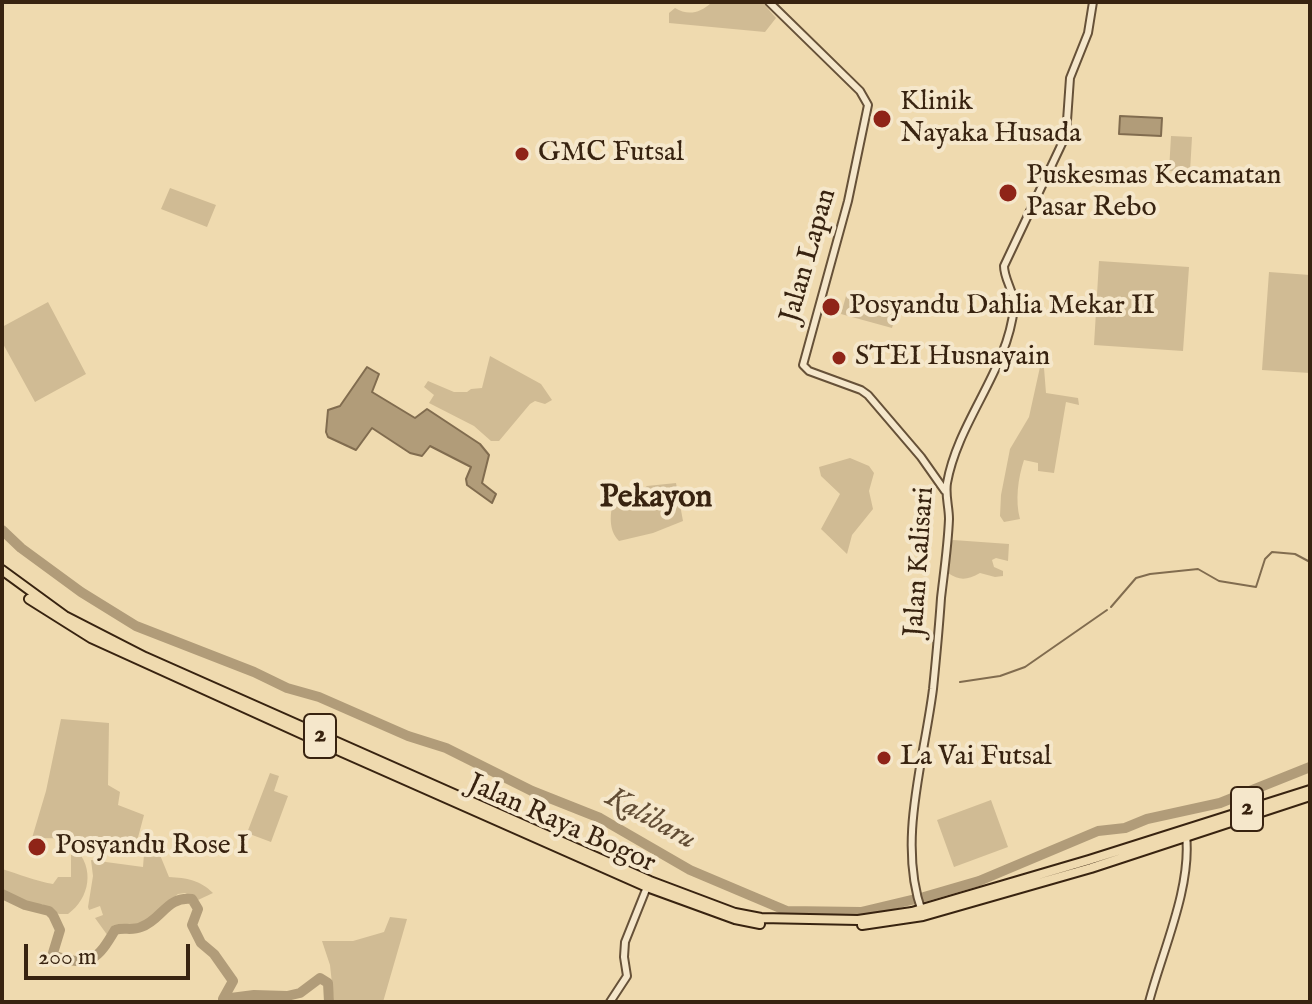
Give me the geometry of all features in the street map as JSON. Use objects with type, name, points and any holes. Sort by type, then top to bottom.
[{"type":"highway","name":"Jalan Raya Bogor","points":[[2,570],[31,594],[94,632],[419,783]]},
{"type":"highway","name":"Jalan Raya Bogor","points":[[2,578],[37,605],[91,638],[649,884],[746,922],[863,920],[1091,868],[1305,791]]},
{"type":"highway","name":"Jalan Raya Bogor","points":[[1185,833],[1310,796]]},
{"type":"street","name":"Jalan Lapan","points":[[769,2],[864,94],[868,105],[852,187],[803,365],[809,371],[868,395],[921,457],[946,493]]},
{"type":"street","name":"Jalan Kalisari","points":[[919,906],[912,845],[923,744],[933,689],[949,519],[948,478],[1009,331],[1014,303],[1004,266],[1066,135],[1070,78],[1088,33],[1093,2]]},
{"type":"street","points":[[1149,1002],[1182,883],[1185,833]]},
{"type":"street","points":[[610,1002],[627,976],[625,942],[649,884]]},
{"type":"shaded area","points":[[762,2],[776,18],[765,32],[669,23],[669,13],[675,8],[689,13],[711,3]]},
{"type":"shaded area","points":[[1120,116],[1162,118],[1161,136],[1119,134]]},
{"type":"shaded area","points":[[1171,136],[1192,137],[1190,172],[1169,171]]},
{"type":"shaded area","points":[[170,188],[216,205],[207,227],[161,209]]},
{"type":"shaded area","points":[[1099,261],[1189,267],[1183,351],[1094,345]]},
{"type":"shaded area","points":[[1269,272],[1310,275],[1310,373],[1262,370]]},
{"type":"shaded area","points":[[846,296],[897,310],[892,328],[841,314]]},
{"type":"shaded area","points":[[48,302],[86,374],[35,402],[2,342],[2,327]]},
{"type":"shaded area","points":[[490,356],[541,384],[552,400],[545,404],[535,401],[530,404],[499,441],[491,441],[474,426],[429,403],[434,395],[424,387],[428,381],[454,392],[482,388]]},
{"type":"shaded area","points":[[367,367],[379,374],[372,392],[415,418],[427,409],[480,444],[489,455],[482,483],[496,494],[492,503],[467,485],[471,467],[430,446],[422,456],[410,453],[372,428],[356,450],[328,437],[328,410],[340,406]]},
{"type":"shaded area","points":[[1040,367],[1044,368],[1046,393],[1078,398],[1079,405],[1066,402],[1054,473],[1038,471],[1038,463],[1024,460],[1018,490],[1020,519],[1004,522],[1000,516],[1001,495],[1010,449],[1029,417]]},
{"type":"shaded area","points":[[850,458],[869,466],[874,473],[869,491],[873,509],[852,535],[847,554],[821,529],[840,494],[821,476],[819,467]]},
{"type":"shaded area","points":[[676,483],[683,521],[653,533],[619,541],[611,521],[614,498],[634,495],[647,486]]},
{"type":"shaded area","points":[[953,540],[1009,544],[1008,561],[992,560],[994,567],[1003,571],[1003,576],[980,573],[964,579],[948,573]]},
{"type":"shaded area","points":[[61,719],[109,723],[108,785],[120,792],[118,805],[144,815],[136,845],[111,839],[32,838],[46,791]]},
{"type":"shaded area","points":[[270,773],[279,776],[274,791],[288,796],[271,842],[247,833]]},
{"type":"shaded area","points":[[991,800],[1008,847],[954,867],[937,820]]},
{"type":"shaded area","points":[[75,848],[85,864],[87,882],[81,900],[68,914],[59,914],[42,904],[31,905],[2,889],[2,869],[53,884],[58,877],[71,877],[71,850]]},
{"type":"shaded area","points":[[144,854],[160,855],[169,877],[193,880],[213,893],[198,900],[185,893],[178,894],[141,924],[113,925],[108,936],[95,918],[103,915],[100,906],[89,910],[88,907],[93,876],[91,860],[143,867]]},
{"type":"shaded area","points":[[390,917],[407,919],[383,1002],[334,1002],[330,965],[322,941],[353,941],[384,932]]},
{"type":"waterway","name":"Kalibaru","points":[[2,530],[21,548],[81,592],[136,626],[287,688],[319,697],[408,736],[446,748],[532,791],[600,818],[690,870],[787,911],[861,912],[924,897],[979,881],[1098,831],[1125,828],[1147,819],[1220,803],[1310,767]]},
{"type":"waterway","points":[[1111,607],[1136,578],[1150,574],[1198,569],[1219,581],[1256,587],[1265,559],[1272,552],[1295,554],[1310,562]]},
{"type":"waterway","points":[[960,682],[1000,676],[1025,667],[1107,610]]},
{"type":"waterway","points":[[2,894],[25,905],[49,911],[60,930],[53,953],[77,961],[85,961],[98,954],[115,930],[141,927],[176,901],[192,899],[198,909],[192,925],[201,943],[214,954],[233,981],[223,999],[254,995],[287,996],[300,993],[320,978],[328,983],[329,1002]]},
{"type":"place","name":"Klinik Nayaka Husada","points":[[882,119]]},
{"type":"place","name":"GMC Futsal","points":[[522,154]]},
{"type":"place","name":"Puskesmas Kecamatan Pasar Rebo","points":[[1008,193]]},
{"type":"place","name":"Posyandu Dahlia Mekar II","points":[[831,307]]},
{"type":"place","name":"STEI Husnayain","points":[[839,358]]},
{"type":"place","name":"La Vai Futsal","points":[[884,758]]},
{"type":"place","name":"Posyandu Rose I","points":[[37,847]]},
{"type":"district","name":"Pekayon","points":[[656,499]]}]
